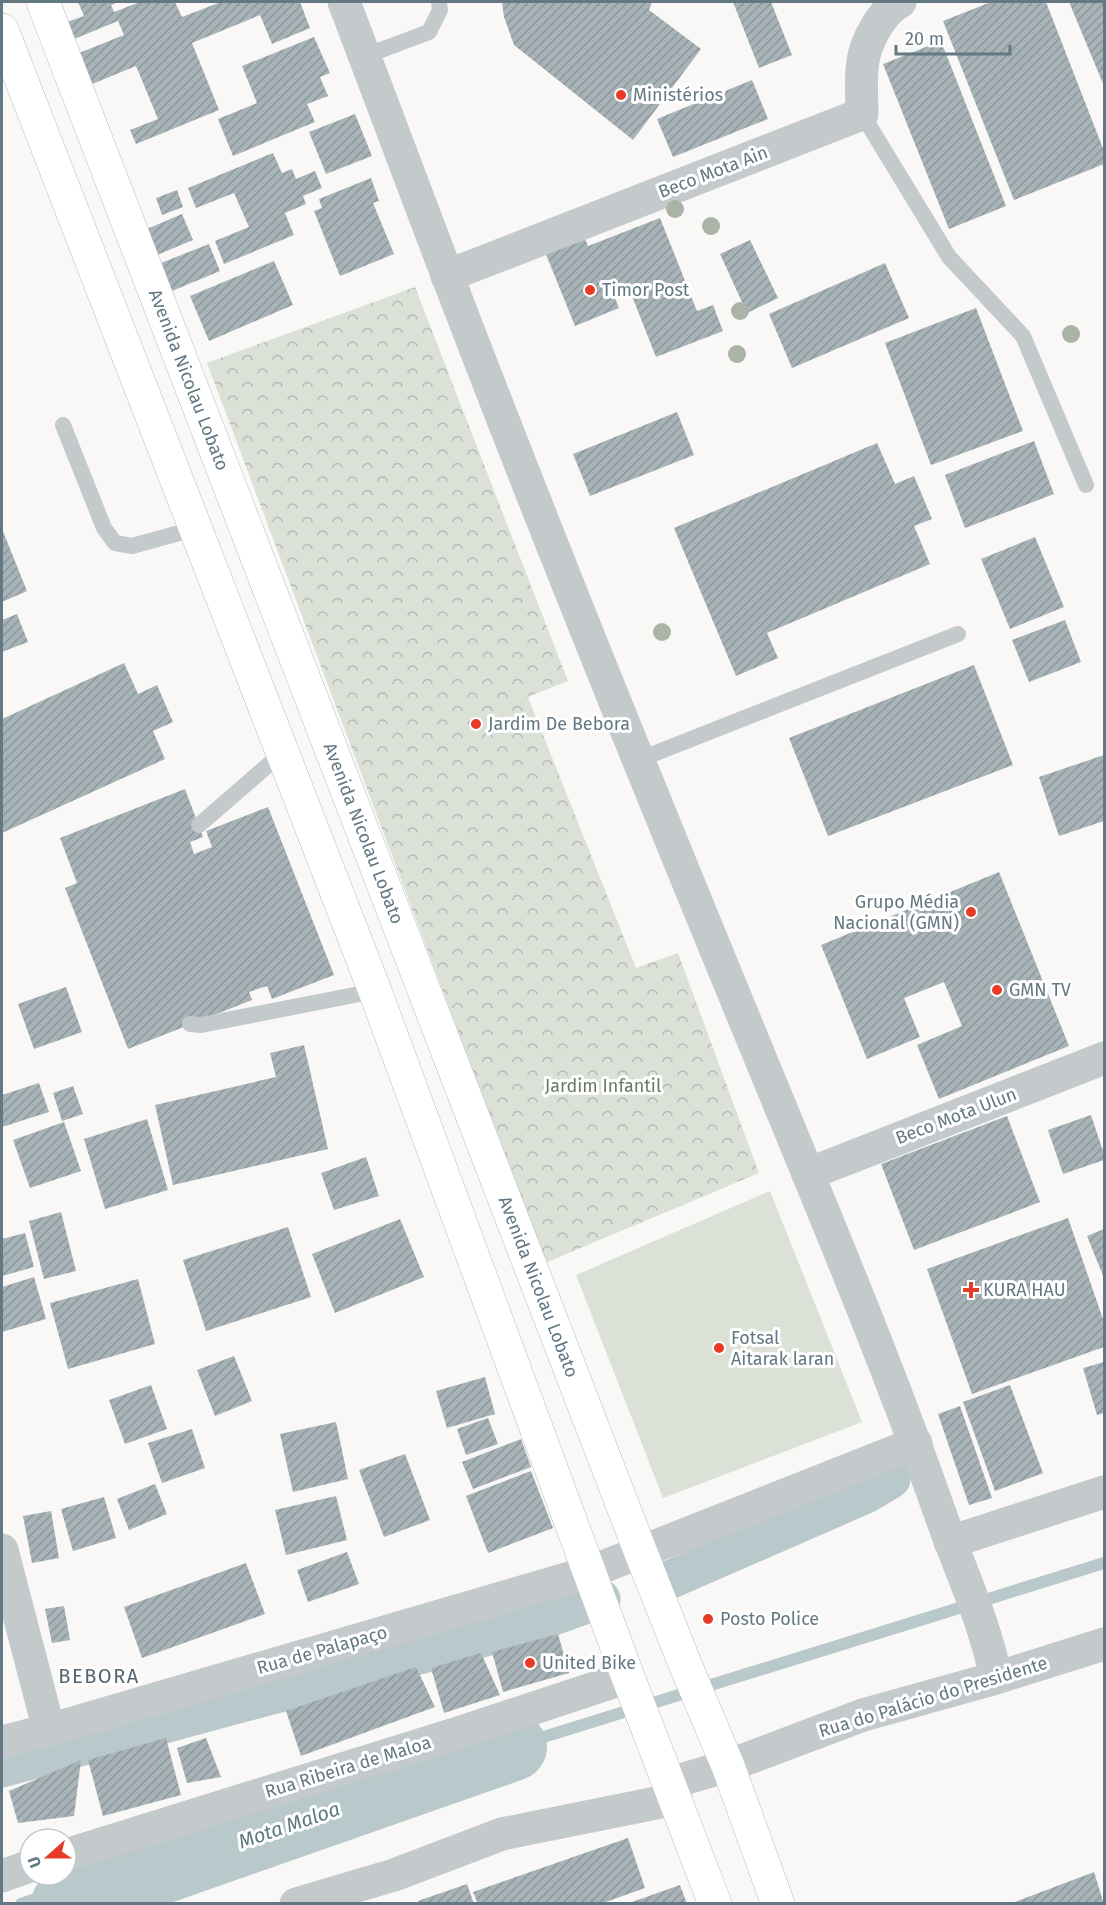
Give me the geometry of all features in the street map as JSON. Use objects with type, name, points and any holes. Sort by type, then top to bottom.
[{"type":"main road","name":"Avenida Nicolau Lobato","points":[[43,2],[641,1553],[728,1766]]},
{"type":"main road","points":[[2,30],[375,991],[628,1677],[715,1904]]},
{"type":"main road","points":[[728,1766],[778,1904]]},
{"type":"street","points":[[344,2],[447,276],[638,760],[808,1174],[915,1443],[970,1592],[994,1667]]},
{"type":"street","points":[[862,114],[863,60],[875,27],[894,5],[900,2]]},
{"type":"street","name":"Beco Mota Ain","points":[[447,276],[862,114]]},
{"type":"street","name":"Beco Mota Ulun","points":[[808,1174],[1104,1058]]},
{"type":"street","name":"Rua de Palapaço","points":[[2,1742],[590,1572],[915,1443]]},
{"type":"street","points":[[950,1542],[1104,1492]]},
{"type":"street","points":[[2,1550],[49,1730]]},
{"type":"street","name":"Rua do Palácio do Presidente","points":[[296,1904],[394,1875],[502,1834],[673,1791],[728,1766],[994,1667],[1104,1644]]},
{"type":"street","name":"Rua Ribeira de Maloa","points":[[78,1851],[458,1733],[628,1677]]},
{"type":"street","points":[[2,1876],[18,1870]]},
{"type":"lane","points":[[365,56],[429,32],[440,10],[439,2]]},
{"type":"lane","points":[[862,114],[950,257],[1023,336],[1086,485]]},
{"type":"lane","points":[[63,425],[104,528],[115,543],[132,546],[194,529]]},
{"type":"lane","points":[[638,760],[958,634]]},
{"type":"lane","points":[[199,825],[282,753]]},
{"type":"lane","points":[[190,1024],[201,1025],[375,991]]},
{"type":"green space","name":"Jardim Infantil","points":[[415,287],[568,681],[528,697],[636,968],[678,953],[759,1173],[545,1263],[207,363]]},
{"type":"green space","name":"Fotsal Aitarak laran","points":[[770,1191],[862,1422],[663,1498],[576,1275]]},
{"type":"building","points":[[78,2],[118,2],[111,5],[114,12],[140,2],[175,2],[182,17],[221,2],[300,2],[310,28],[272,44],[260,15],[192,43],[219,110],[136,144],[130,130],[158,119],[136,66],[92,84],[79,53],[124,35],[118,21],[74,39],[67,22],[84,16]]},
{"type":"building","name":"Ministérios","points":[[502,2],[652,2],[649,10],[701,49],[633,140],[514,45],[504,17]]},
{"type":"building","points":[[733,2],[771,2],[792,55],[759,68]]},
{"type":"building","points":[[991,2],[1046,2],[1104,151],[1104,164],[1014,200],[943,21]]},
{"type":"building","points":[[1069,2],[1104,2],[1104,86]]},
{"type":"building","points":[[314,37],[330,73],[320,77],[328,96],[307,104],[315,122],[233,156],[218,119],[257,103],[242,66]]},
{"type":"building","points":[[941,41],[1006,206],[949,229],[883,64]]},
{"type":"building","points":[[752,80],[768,119],[673,157],[657,119]]},
{"type":"building","points":[[355,114],[372,156],[326,174],[309,132]]},
{"type":"building","points":[[273,153],[282,173],[292,169],[296,179],[315,171],[322,188],[303,196],[306,204],[285,213],[294,235],[224,264],[215,241],[249,227],[234,193],[196,208],[188,188]]},
{"type":"building","points":[[371,178],[379,201],[373,203],[394,254],[340,276],[314,211],[322,208],[319,199]]},
{"type":"building","points":[[177,190],[183,207],[162,215],[156,198]]},
{"type":"building","points":[[182,214],[193,240],[157,255],[147,229]]},
{"type":"building","name":"Timor Post","points":[[660,218],[697,311],[713,305],[723,331],[656,357],[628,286],[613,293],[619,308],[575,326],[545,252],[584,236],[588,246]]},
{"type":"building","points":[[750,240],[778,298],[747,313],[720,254]]},
{"type":"building","points":[[209,244],[220,271],[172,291],[161,263]]},
{"type":"building","points":[[274,261],[293,305],[209,341],[190,296]]},
{"type":"building","points":[[885,263],[909,318],[792,368],[769,314]]},
{"type":"building","points":[[976,308],[1023,431],[931,465],[885,343]]},
{"type":"building","points":[[677,412],[694,455],[590,496],[573,454]]},
{"type":"building","points":[[1034,441],[1054,494],[965,528],[945,475]]},
{"type":"building","points":[[877,443],[895,484],[914,476],[932,519],[914,526],[930,564],[767,633],[778,658],[736,676],[674,528]]},
{"type":"building","points":[[2,529],[27,591],[2,602]]},
{"type":"building","points":[[1035,537],[1064,607],[1010,629],[981,559]]},
{"type":"building","points":[[17,614],[28,642],[2,652],[2,620]]},
{"type":"building","points":[[1065,620],[1081,662],[1029,682],[1012,640]]},
{"type":"building","points":[[124,663],[138,694],[157,685],[173,722],[153,731],[165,759],[2,833],[2,719]]},
{"type":"building","points":[[974,665],[1013,765],[828,836],[789,738]]},
{"type":"building","points":[[1104,755],[1104,821],[1059,836],[1039,777]]},
{"type":"building","points":[[185,789],[203,837],[190,842],[194,854],[212,847],[206,831],[268,807],[334,975],[272,999],[267,986],[249,992],[252,1000],[128,1049],[65,888],[77,883],[60,838]]},
{"type":"building","name":"GMN TV","points":[[999,872],[1069,1046],[939,1099],[917,1045],[962,1026],[944,982],[904,998],[920,1037],[867,1059],[821,945]]},
{"type":"building","points":[[66,987],[82,1032],[34,1049],[18,1004]]},
{"type":"building","points":[[304,1045],[328,1149],[173,1185],[155,1105],[276,1077],[270,1053]]},
{"type":"building","points":[[39,1083],[49,1112],[2,1127],[2,1095]]},
{"type":"building","points":[[73,1086],[83,1114],[62,1121],[53,1093]]},
{"type":"building","points":[[1091,1115],[1104,1160],[1063,1174],[1048,1130]]},
{"type":"building","points":[[1007,1116],[1040,1202],[914,1250],[881,1164]]},
{"type":"building","points":[[147,1119],[168,1190],[105,1209],[84,1139]]},
{"type":"building","points":[[64,1122],[81,1171],[30,1188],[13,1140]]},
{"type":"building","points":[[366,1157],[379,1196],[334,1210],[321,1173]]},
{"type":"building","points":[[61,1212],[76,1271],[44,1279],[29,1221]]},
{"type":"building","points":[[1068,1218],[1104,1322],[1104,1347],[972,1394],[927,1269]]},
{"type":"building","points":[[400,1219],[424,1277],[335,1313],[312,1254]]},
{"type":"building","points":[[288,1227],[311,1297],[206,1331],[183,1260]]},
{"type":"building","points":[[1104,1229],[1104,1278],[1087,1236]]},
{"type":"building","points":[[25,1233],[34,1267],[2,1276],[2,1239]]},
{"type":"building","points":[[34,1277],[46,1319],[2,1332],[2,1287]]},
{"type":"building","points":[[138,1279],[155,1344],[68,1369],[50,1303]]},
{"type":"building","points":[[234,1356],[252,1401],[215,1416],[197,1370]]},
{"type":"building","points":[[1104,1362],[1104,1413],[1097,1415],[1083,1368]]},
{"type":"building","points":[[485,1377],[495,1414],[447,1428],[436,1391]]},
{"type":"building","points":[[151,1385],[167,1429],[125,1444],[109,1400]]},
{"type":"building","points":[[1010,1385],[1043,1473],[995,1491],[963,1402]]},
{"type":"building","points":[[960,1406],[992,1498],[969,1505],[938,1414]]},
{"type":"building","points":[[488,1418],[498,1444],[466,1455],[457,1429]]},
{"type":"building","points":[[336,1422],[348,1479],[293,1492],[280,1434]]},
{"type":"building","points":[[192,1429],[205,1468],[162,1483],[148,1443]]},
{"type":"building","points":[[521,1439],[531,1467],[473,1489],[462,1462]]},
{"type":"building","points":[[405,1454],[430,1520],[384,1537],[359,1470]]},
{"type":"building","points":[[531,1471],[553,1528],[488,1553],[466,1496]]},
{"type":"building","points":[[155,1484],[167,1514],[129,1530],[117,1499]]},
{"type":"building","points":[[336,1496],[347,1540],[286,1555],[275,1510]]},
{"type":"building","points":[[104,1497],[116,1538],[73,1551],[61,1509]]},
{"type":"building","points":[[51,1511],[59,1558],[32,1563],[23,1516]]},
{"type":"building","points":[[347,1552],[359,1584],[308,1602],[297,1570]]},
{"type":"building","points":[[246,1563],[265,1614],[142,1658],[124,1607]]},
{"type":"building","points":[[64,1606],[70,1640],[52,1643],[45,1609]]},
{"type":"building","name":"United Bike","points":[[558,1634],[569,1673],[503,1692],[492,1652]]},
{"type":"building","points":[[481,1653],[500,1695],[444,1713],[431,1668]]},
{"type":"building","points":[[416,1667],[435,1707],[301,1756],[286,1711]]},
{"type":"building","points":[[166,1738],[181,1795],[103,1816],[88,1760]]},
{"type":"building","points":[[206,1738],[221,1777],[187,1783],[177,1748]]},
{"type":"building","points":[[81,1760],[74,1816],[18,1823],[9,1791]]},
{"type":"building","points":[[628,1838],[645,1888],[600,1904],[478,1904],[473,1892]]},
{"type":"building","points":[[1094,1872],[1104,1904],[1012,1904],[1012,1903]]},
{"type":"building","points":[[467,1884],[474,1904],[419,1904],[418,1901]]},
{"type":"building","points":[[680,1885],[687,1904],[633,1904],[632,1902]]},
{"type":"waterway","points":[[660,1584],[866,1494],[891,1479]]},
{"type":"waterway","points":[[21,1904],[241,1831],[1104,1563]]},
{"type":"waterway","points":[[2,1768],[526,1626],[601,1599]]},
{"type":"waterway","name":"Mota Maloa","points":[[65,1904],[513,1747]]},
{"type":"place","name":"Ministérios","points":[[621,95]]},
{"type":"place","name":"Timor Post","points":[[590,290]]},
{"type":"place","name":"Jardim De Bebora","points":[[476,724]]},
{"type":"place","name":"Grupo Média Nacional (GMN)","points":[[971,912]]},
{"type":"place","name":"GMN TV","points":[[997,990]]},
{"type":"place","name":"KURA HAU","points":[[971,1290]]},
{"type":"place","name":"Fotsal Aitarak laran","points":[[719,1348]]},
{"type":"place","name":"Posto Police","points":[[708,1619]]},
{"type":"place","name":"United Bike","points":[[530,1663]]},
{"type":"district","name":"BEBORA","points":[[99,1676]]}]
